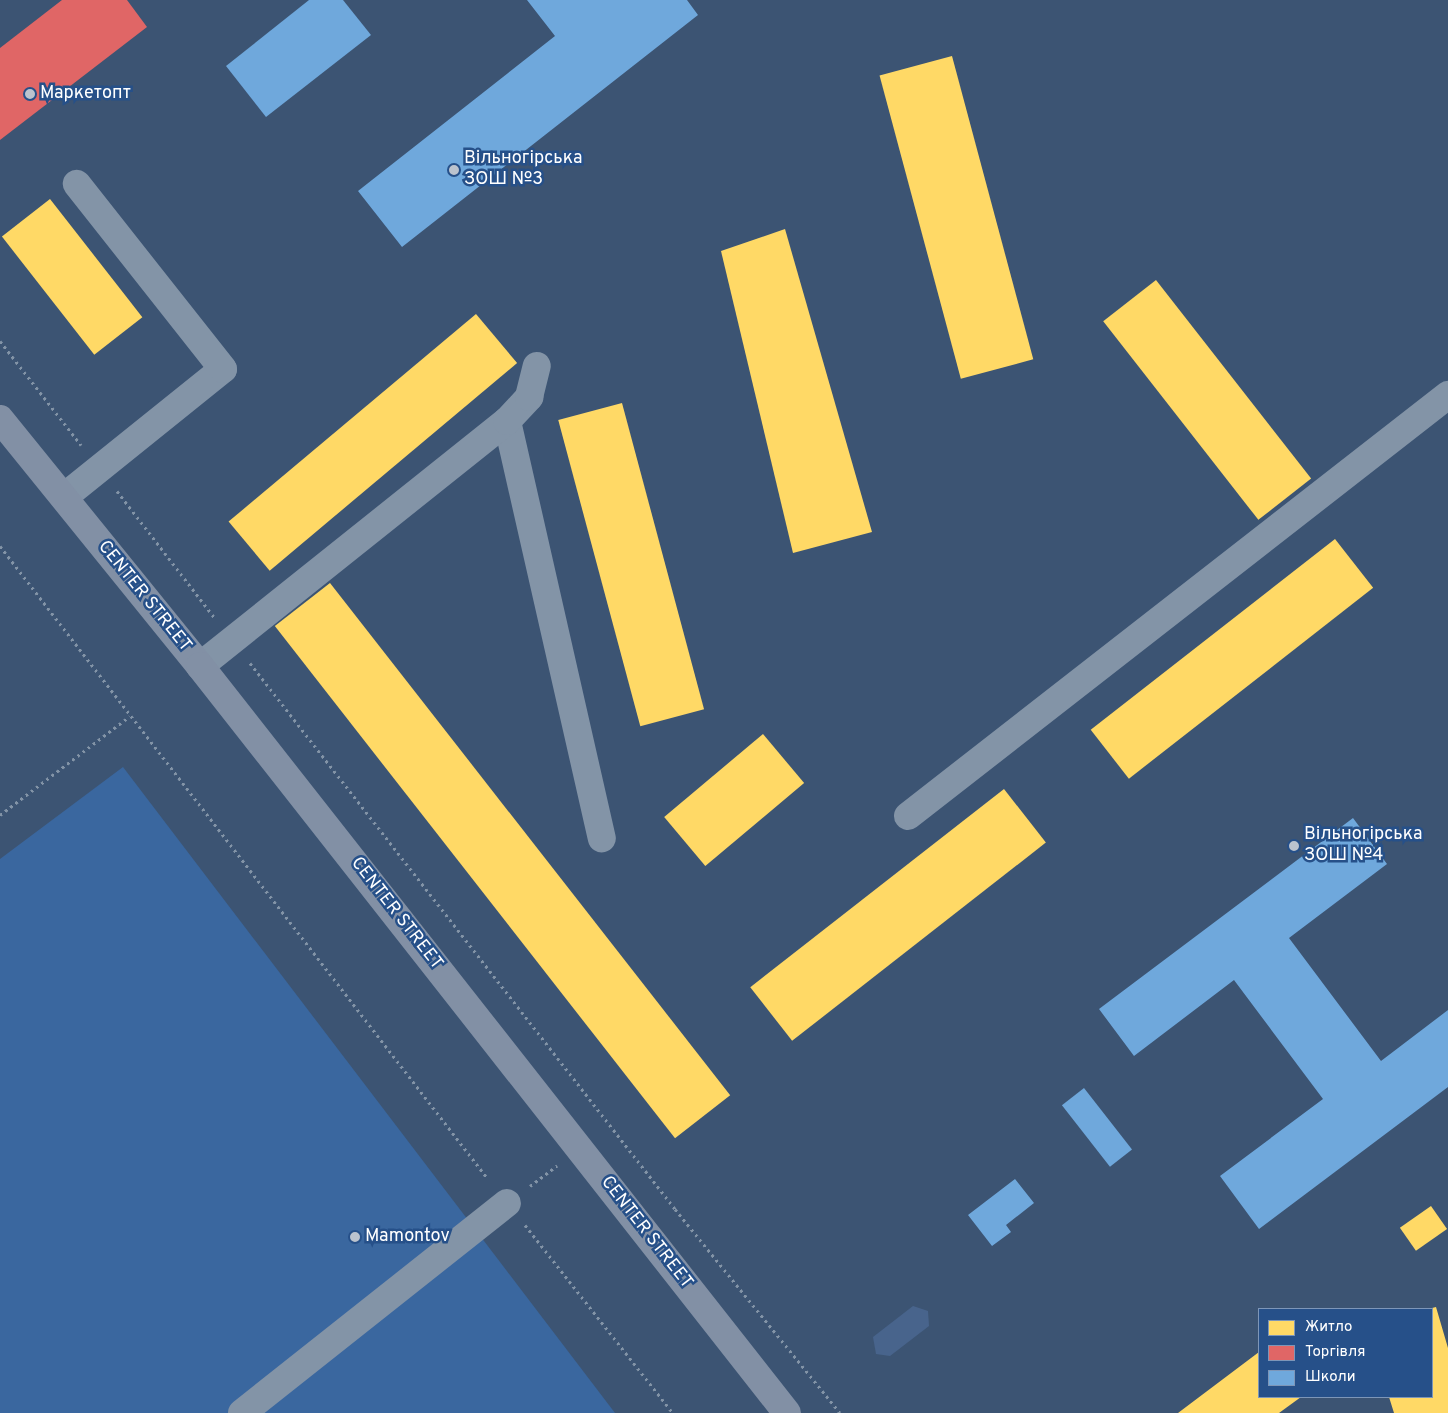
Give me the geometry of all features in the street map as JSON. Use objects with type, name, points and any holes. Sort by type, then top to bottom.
[{"type":"main road","name":"CENTER STREET","points":[[0,419],[200,666],[787,1413]]},
{"type":"street","points":[[64,497],[223,369],[77,184]]},
{"type":"street","points":[[200,666],[231,638],[507,421],[529,397],[537,366]]},
{"type":"street","points":[[908,816],[1448,395]]},
{"type":"street","points":[[507,421],[602,838]]},
{"type":"street","points":[[242,1413],[507,1203]]},
{"type":"path","points":[[0,341],[675,1210],[840,1413]]},
{"type":"path","points":[[0,546],[507,1203],[673,1413]]},
{"type":"path","points":[[0,815],[130,716]]},
{"type":"path","points":[[507,1203],[580,1149]]},
{"type":"shaded area","points":[[123,767],[615,1413],[0,1413],[0,859]]},
{"type":"shaded area","points":[[913,1306],[928,1311],[929,1326],[890,1356],[876,1354],[873,1337]]},
{"type":"building: Житло","points":[[952,56],[1033,359],[961,379],[880,75]]},
{"type":"building: Житло","points":[[50,199],[142,317],[94,355],[2,237]]},
{"type":"building: Житло","points":[[785,229],[872,532],[793,553],[721,251]]},
{"type":"building: Житло","points":[[1156,280],[1311,479],[1258,520],[1103,321]]},
{"type":"building: Житло","points":[[476,314],[517,363],[270,571],[229,522]]},
{"type":"building: Житло","points":[[622,403],[704,709],[640,726],[558,420]]},
{"type":"building: Житло","points":[[1335,539],[1373,588],[1129,779],[1091,730]]},
{"type":"building: Житло","points":[[330,583],[730,1095],[675,1138],[275,626]]},
{"type":"building: Житло","points":[[763,734],[804,783],[705,866],[664,817]]},
{"type":"building: Житло","points":[[1004,789],[1046,843],[792,1041],[750,987]]},
{"type":"building: Житло","points":[[1431,1206],[1447,1229],[1416,1251],[1400,1228]]},
{"type":"building: Житло","points":[[1436,1307],[1448,1348],[1448,1413],[1394,1413],[1389,1398],[1433,1398],[1432,1308]]},
{"type":"building: Житло","points":[[1258,1353],[1258,1398],[1300,1398],[1279,1413],[1178,1413]]},
{"type":"building: Торгівля","name":"Маркетопт","points":[[62,0],[127,0],[147,27],[0,140],[0,48]]},
{"type":"building: Школи","points":[[309,0],[343,0],[371,35],[266,117],[226,66]]},
{"type":"building: Школи","points":[[527,0],[687,0],[698,15],[402,247],[358,191],[555,36]]},
{"type":"building: Школи","points":[[1353,818],[1387,864],[1289,938],[1381,1061],[1448,1010],[1448,1087],[1259,1229],[1220,1176],[1323,1099],[1234,980],[1134,1056],[1099,1009]]},
{"type":"building: Школи","points":[[1084,1088],[1132,1149],[1110,1167],[1062,1105]]},
{"type":"building: Школи","points":[[1015,1179],[1034,1203],[1006,1225],[1011,1232],[992,1246],[968,1215]]},
{"type":"place","name":"Маркетопт","points":[[30,94]]},
{"type":"place","name":"Вільногірська ЗОШ №3","points":[[454,170]]},
{"type":"place","name":"Вільногірська ЗОШ №4","points":[[1294,846]]},
{"type":"place","name":"Mamontov","points":[[355,1237]]}]
